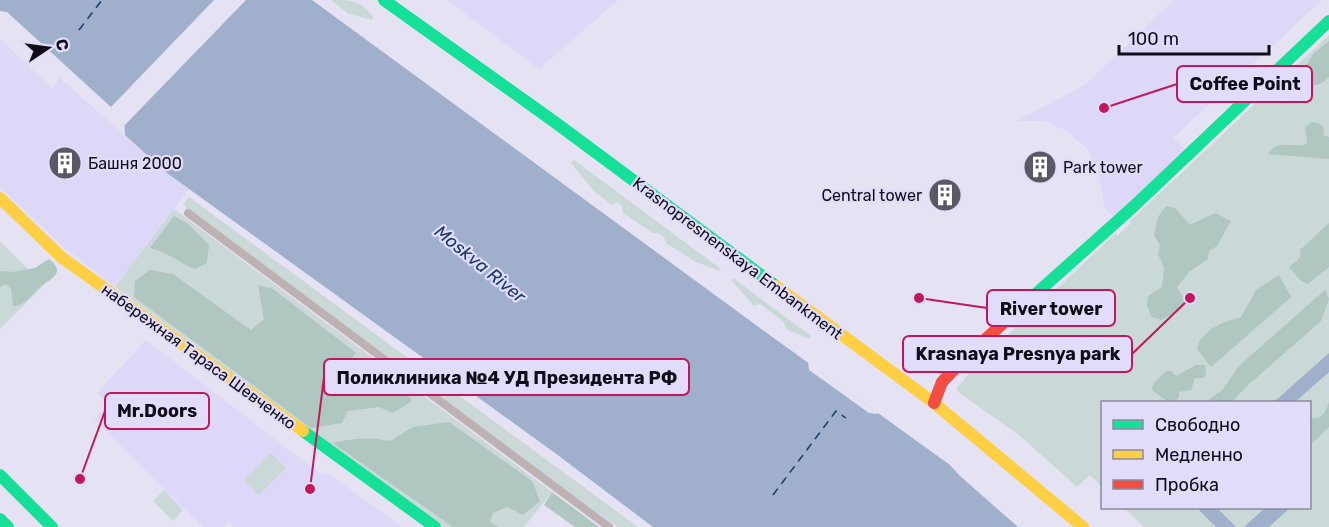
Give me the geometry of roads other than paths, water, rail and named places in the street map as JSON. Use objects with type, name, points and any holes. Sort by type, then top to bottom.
[{"type":"street","name":"Krasnopresnenskaya Embankment","points":[[384,0],[563,128],[934,403],[1083,527]]},
{"type":"street","points":[[934,403],[942,382],[969,354],[1133,207],[1329,21]]},
{"type":"street","name":"набережная Тараса Шевченко","points":[[0,198],[61,257],[435,527]]},
{"type":"street","points":[[188,213],[609,527]]},
{"type":"street","points":[[0,475],[52,527]]},
{"type":"street","points":[[0,519],[8,527]]},
{"type":"water","name":"Moskva River","points":[[0,0],[312,0],[950,465],[1018,527],[653,527],[555,453],[167,173],[125,135],[124,119],[7,12],[0,11]]},
{"type":"water","points":[[1329,353],[1329,372],[1296,401],[1275,401]]},
{"type":"water","points":[[1198,509],[1218,509],[1236,527],[1216,527]]},
{"type":"water","points":[[1264,509],[1289,509],[1269,527],[1244,527]]},
{"type":"place","name":"Coffee Point","points":[[1104,108]]},
{"type":"place","name":"Башня 2000","points":[[65,163]]},
{"type":"place","name":"Park tower","points":[[1040,167]]},
{"type":"place","name":"Central tower","points":[[945,195]]},
{"type":"place","name":"River tower","points":[[919,298]]},
{"type":"place","name":"Krasnaya Presnya park","points":[[1190,298]]},
{"type":"place","name":"Mr.Doors","points":[[80,479]]},
{"type":"place","name":"Поликлиника №4 УД Президента РФ","points":[[310,489]]}]
